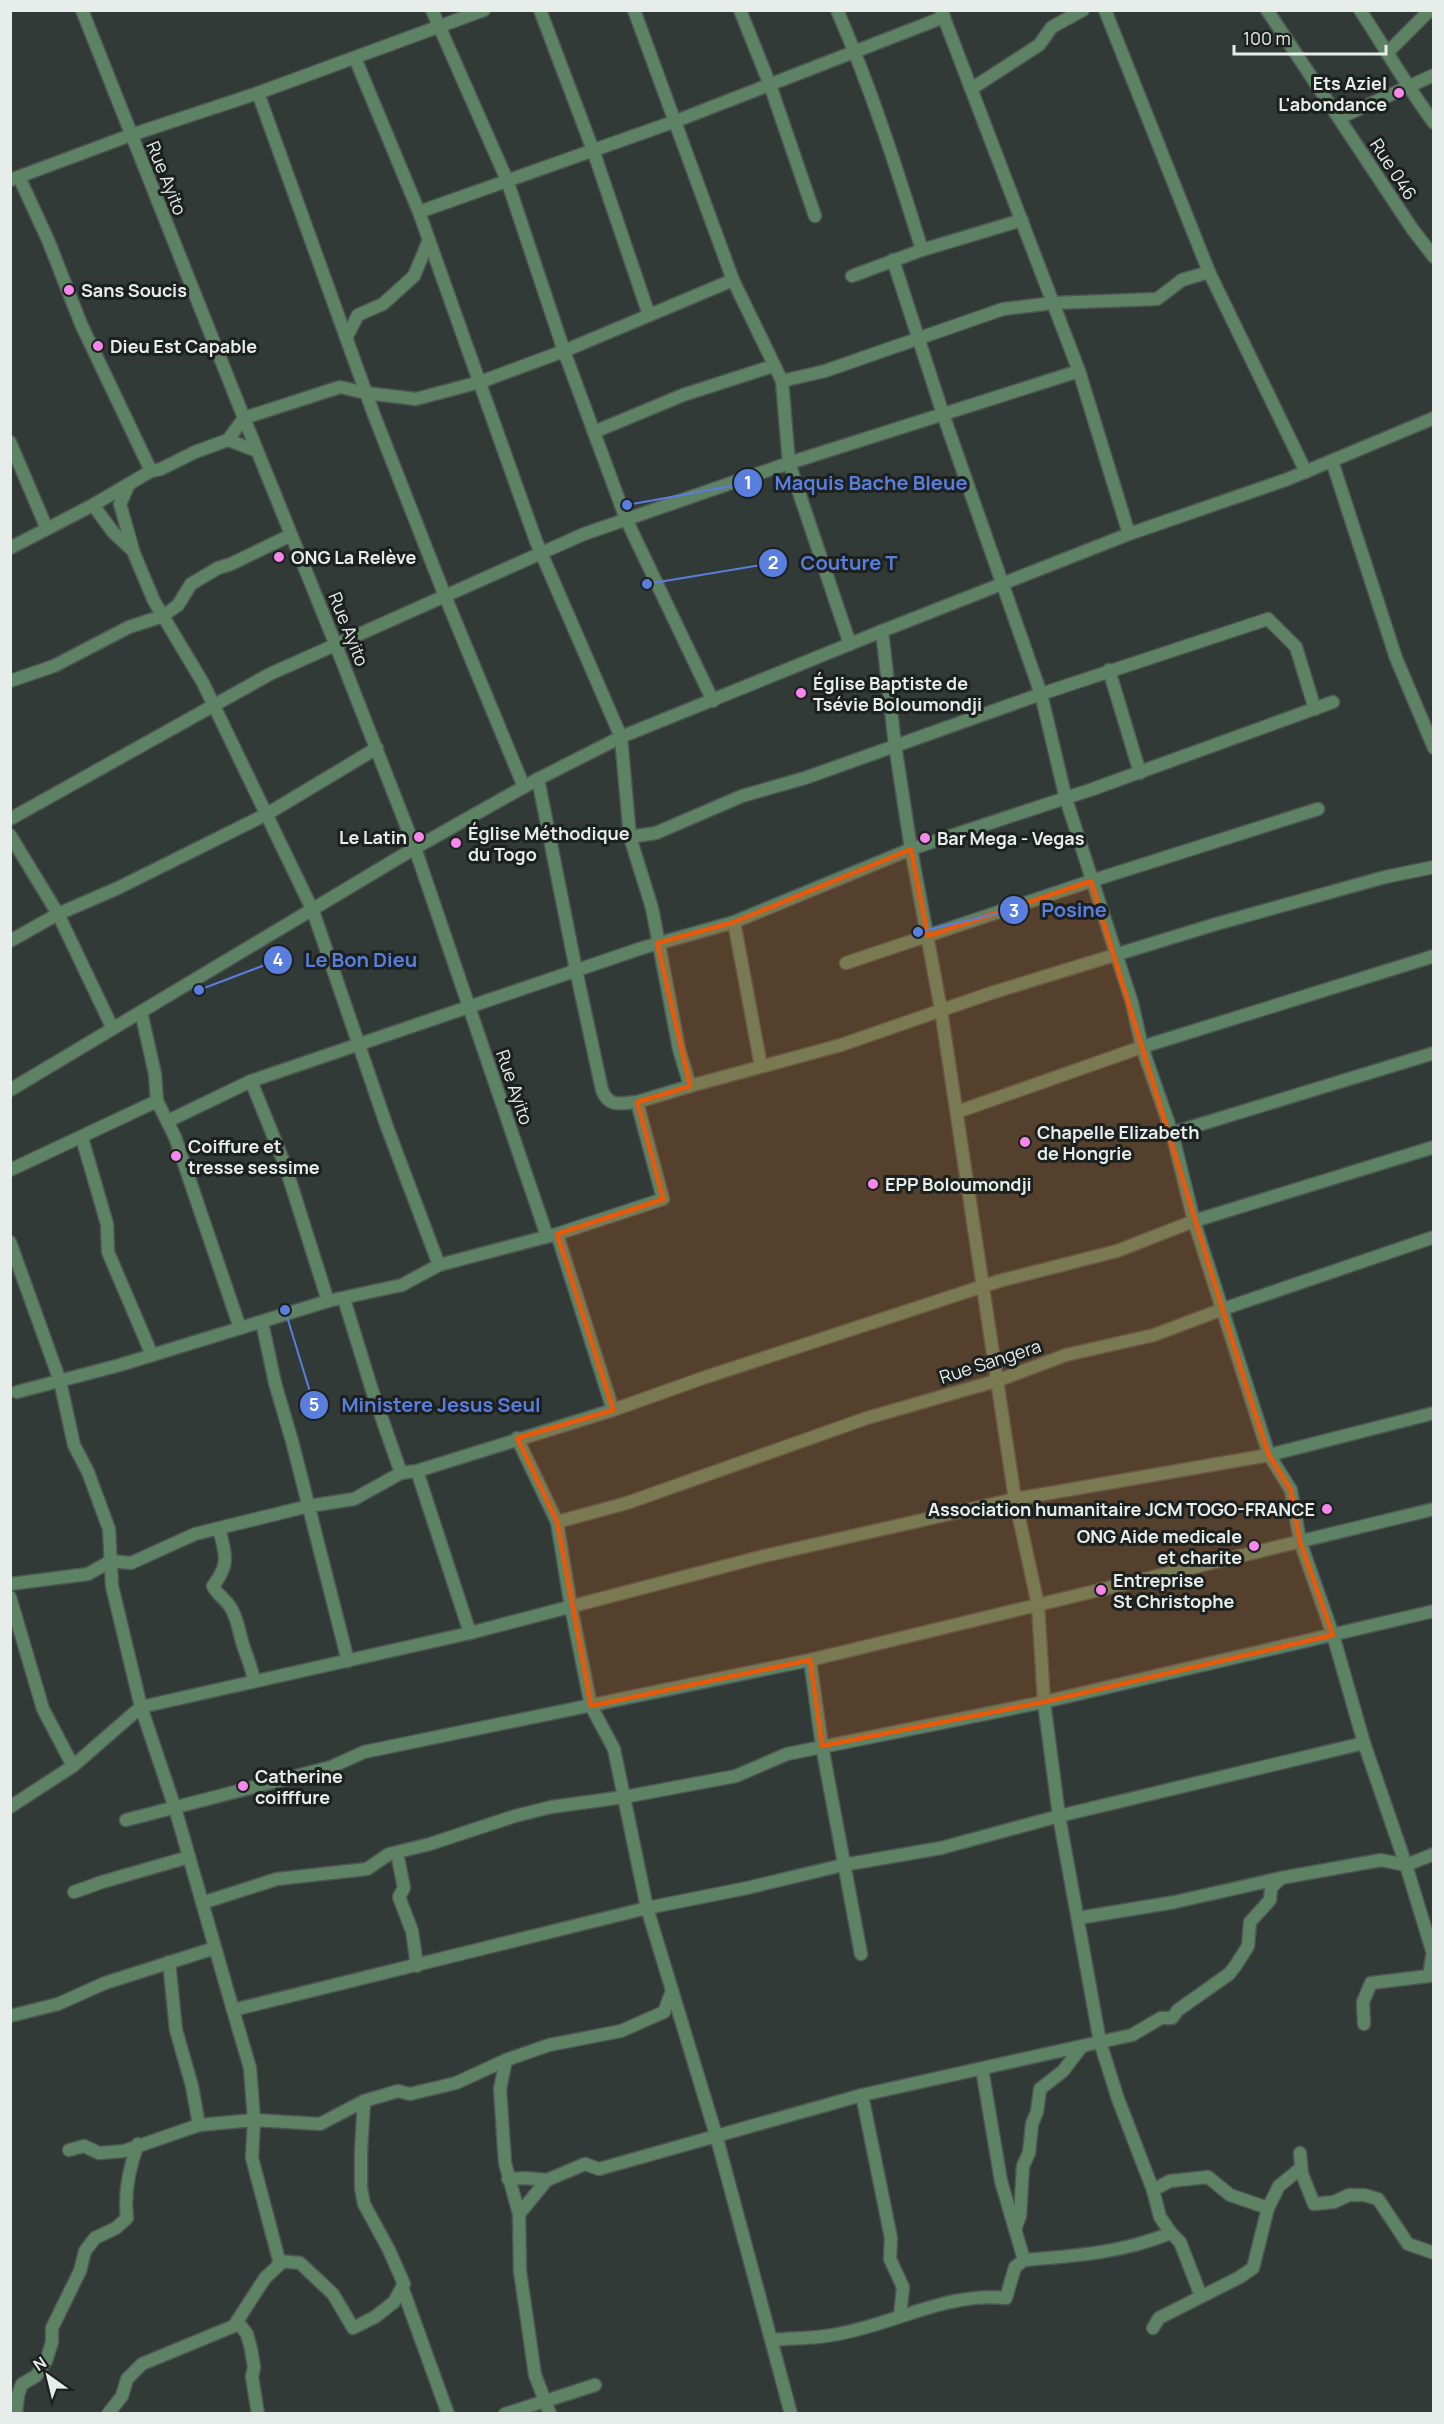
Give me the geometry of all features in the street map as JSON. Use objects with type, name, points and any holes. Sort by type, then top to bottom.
[{"type":"street","name":"Rue Ayito","points":[[82,10],[415,848],[613,1410]]},
{"type":"street","points":[[432,10],[437,26],[507,180],[564,351],[626,519],[713,701]]},
{"type":"street","points":[[151,471],[81,324],[48,240],[13,177],[258,93],[277,84],[484,10]]},
{"type":"street","points":[[540,10],[593,150],[649,315]]},
{"type":"street","points":[[634,10],[734,280],[782,381],[789,463],[850,644]]},
{"type":"street","points":[[740,10],[770,85],[815,216]]},
{"type":"street","points":[[837,10],[855,51],[892,151],[922,250]]},
{"type":"street","points":[[971,89],[1039,45],[1052,27],[1083,10]]},
{"type":"street","points":[[1105,10],[1209,272],[1306,472]]},
{"type":"street","name":"Rue 046","points":[[1267,10],[1413,230],[1434,257]]},
{"type":"street","points":[[1360,10],[1388,52],[1408,88],[1434,123]]},
{"type":"street","points":[[1388,52],[1430,10]]},
{"type":"street","points":[[419,212],[676,122],[942,14],[1079,371],[1130,534]]},
{"type":"street","points":[[355,58],[419,212],[541,553],[621,737],[630,837],[652,908],[679,1049],[690,1086]]},
{"type":"street","points":[[1339,118],[1434,75]]},
{"type":"street","points":[[258,93],[366,393],[445,596],[524,787]]},
{"type":"street","points":[[852,276],[922,250],[1022,219]]},
{"type":"street","points":[[346,338],[358,315],[383,304],[414,276],[429,240]]},
{"type":"street","points":[[893,260],[920,337],[943,414],[1041,694],[1066,799],[1134,1012],[1142,1047],[1172,1133],[1194,1221],[1269,1455],[1291,1490],[1300,1541],[1333,1635],[1364,1743],[1406,1865],[1433,1957],[1429,1976],[1371,1983],[1363,2002],[1364,2024]]},
{"type":"street","points":[[782,381],[825,371],[920,337],[955,328],[1003,309],[1053,303],[1157,299],[1182,280],[1209,272]]},
{"type":"street","points":[[10,548],[93,505],[151,471],[161,469],[195,452],[228,440],[244,418],[340,387],[366,393],[416,399],[480,382],[564,351],[734,280]]},
{"type":"street","points":[[594,432],[683,395],[773,366]]},
{"type":"street","points":[[10,819],[270,674],[335,643],[584,534],[789,463],[1079,371]]},
{"type":"street","points":[[10,1090],[415,848],[538,779],[621,737],[1130,534],[1306,472],[1434,418]]},
{"type":"street","points":[[228,440],[257,451]]},
{"type":"street","points":[[10,442],[47,529]]},
{"type":"street","points":[[1332,461],[1396,658],[1434,748]]},
{"type":"street","points":[[129,484],[120,504],[134,551],[154,601],[203,683],[313,910],[387,1127],[439,1265]]},
{"type":"street","points":[[93,505],[113,532],[134,551]]},
{"type":"street","points":[[10,681],[54,666],[129,627],[163,616],[178,605],[191,584],[218,568],[291,535]]},
{"type":"street","points":[[630,837],[656,833],[742,796],[806,778],[1109,670],[1268,619],[1296,647],[1315,709]]},
{"type":"street","points":[[882,631],[895,745],[911,849],[941,1010],[999,1380],[1015,1499],[1038,1605],[1044,1702],[1059,1816],[1100,2042],[1118,2099],[1153,2190],[1160,2217],[1180,2242],[1201,2296]]},
{"type":"street","points":[[1109,670],[1140,773]]},
{"type":"street","points":[[168,1121],[251,1081],[657,943],[734,922],[911,849],[1066,799],[1333,702]]},
{"type":"street","points":[[10,940],[58,914],[118,888],[267,814],[377,748]]},
{"type":"street","points":[[538,779],[576,970],[606,1099],[612,1103],[637,1102],[761,1066],[841,1046],[941,1010],[1216,924],[1434,867]]},
{"type":"street","points":[[846,963],[1091,880],[1318,808]]},
{"type":"street","points":[[10,835],[58,914],[112,1027]]},
{"type":"street","points":[[734,922],[761,1066]]},
{"type":"street","points":[[957,1112],[1142,1047],[1434,956]]},
{"type":"street","points":[[141,1012],[155,1074],[157,1101],[175,1137],[240,1328]]},
{"type":"street","points":[[1172,1133],[1434,1053]]},
{"type":"street","points":[[251,1081],[285,1165],[328,1301]]},
{"type":"street","points":[[10,1170],[157,1101]]},
{"type":"street","points":[[17,1392],[152,1355],[328,1301],[402,1285],[439,1265],[552,1235],[663,1199],[637,1102]]},
{"type":"street","points":[[82,1138],[107,1224],[108,1252],[152,1355]]},
{"type":"street","points":[[10,1584],[88,1574],[111,1561],[131,1563],[195,1534],[309,1506],[354,1499],[401,1473],[417,1471],[613,1410],[746,1363],[983,1286],[1116,1251],[1194,1221],[1434,1147]]},
{"type":"street","name":"Rue Sangera","points":[[557,1522],[627,1503],[867,1418],[999,1380],[1066,1355],[1154,1335],[1434,1237]]},
{"type":"street","points":[[10,1242],[60,1381],[74,1444],[88,1472],[109,1529],[112,1586],[141,1707],[175,1808],[250,2068],[254,2120],[252,2158],[280,2264],[265,2278],[234,2326],[142,2364],[127,2379],[122,2396],[108,2414]]},
{"type":"street","points":[[344,1299],[401,1473]]},
{"type":"street","points":[[262,1322],[275,1383],[348,1661]]},
{"type":"street","points":[[10,1806],[73,1766],[141,1707],[470,1633],[764,1556],[1015,1499],[1269,1455],[1434,1413]]},
{"type":"street","points":[[517,1438],[557,1522],[591,1706],[614,1749],[647,1908],[716,2135],[791,2414]]},
{"type":"street","points":[[417,1471],[470,1633]]},
{"type":"street","points":[[126,1820],[331,1767],[364,1752],[810,1660],[1434,1509]]},
{"type":"street","points":[[219,1529],[226,1553],[223,1573],[213,1586],[216,1593],[225,1599],[239,1623],[243,1646],[249,1658],[255,1682]]},
{"type":"street","points":[[10,1598],[44,1709],[73,1766]]},
{"type":"street","points":[[202,1903],[277,1880],[367,1869],[389,1854],[550,1807],[624,1797],[736,1776],[786,1754],[1044,1702],[1434,1611]]},
{"type":"street","points":[[810,1660],[822,1746],[861,1954]]},
{"type":"street","points":[[233,2010],[647,1908],[747,1888],[843,1865],[941,1848],[1059,1816],[1364,1743]]},
{"type":"street","points":[[397,1853],[404,1888],[399,1897],[415,1943],[417,1966]]},
{"type":"street","points":[[1077,1918],[1175,1902],[1281,1878],[1381,1860],[1406,1865],[1434,1854]]},
{"type":"street","points":[[74,1892],[189,1857]]},
{"type":"street","points":[[519,2214],[547,2180],[585,2164],[599,2169],[862,2095],[1131,2035],[1161,2018],[1172,2018],[1192,1997],[1228,1974],[1248,1946],[1250,1922],[1270,1900],[1271,1888],[1281,1878]]},
{"type":"street","points":[[10,2016],[58,2004],[105,1983],[215,1948]]},
{"type":"street","points":[[169,1962],[176,2030],[192,2086],[199,2126]]},
{"type":"street","points":[[69,2150],[84,2146],[99,2153],[124,2151],[199,2126],[254,2120],[320,2124],[364,2101],[398,2091],[410,2094],[456,2083],[506,2060],[549,2045],[621,2031],[664,2012],[672,1991]]},
{"type":"street","points":[[1015,2229],[1020,2216],[1023,2166],[1029,2153],[1032,2124],[1037,2112],[1040,2089],[1063,2071],[1082,2046]]},
{"type":"street","points":[[506,2060],[500,2089],[500,2106],[508,2179],[519,2214],[520,2271],[533,2364],[548,2408]]},
{"type":"street","points":[[982,2069],[1001,2181],[1024,2260]]},
{"type":"street","points":[[862,2095],[891,2238],[890,2259],[903,2287],[900,2316]]},
{"type":"street","points":[[279,2261],[300,2263],[333,2294],[353,2328],[375,2317],[394,2302],[404,2284],[364,2204],[361,2188],[361,2151],[364,2101]]},
{"type":"street","points":[[16,2414],[22,2384],[36,2376],[46,2361],[52,2342],[52,2328],[80,2271],[85,2252],[95,2238],[116,2228],[127,2218],[125,2199],[138,2145]]},
{"type":"street","points":[[1300,2153],[1301,2168],[1314,2204],[1334,2202],[1349,2195],[1364,2195],[1378,2199],[1408,2244],[1434,2253]]},
{"type":"street","points":[[1153,2328],[1159,2318],[1240,2277],[1253,2268],[1268,2208],[1279,2186],[1301,2168]]},
{"type":"street","points":[[1153,2190],[1170,2181],[1208,2177],[1230,2195],[1268,2208]]},
{"type":"street","points":[[508,2179],[547,2180]]},
{"type":"street","points":[[771,2340],[832,2335],[929,2306],[983,2296],[1006,2298],[1015,2267],[1024,2260],[1094,2255],[1143,2245],[1171,2233]]},
{"type":"street","points":[[402,2287],[448,2414]]},
{"type":"street","points":[[237,2320],[247,2334],[251,2349],[254,2367],[252,2377],[258,2414]]},
{"type":"street","points":[[505,2414],[548,2408],[595,2385]]},
{"type":"highlighted area","points":[[911,849],[928,936],[1091,881],[1247,1388],[1269,1455],[1291,1490],[1300,1541],[1333,1635],[1044,1702],[822,1746],[810,1660],[591,1706],[557,1522],[517,1438],[613,1410],[557,1234],[663,1199],[637,1102],[690,1086],[657,943],[734,922]]},
{"type":"place","name":"Ets Aziel L'abondance","points":[[1399,93]]},
{"type":"place","name":"Sans Soucis","points":[[69,290]]},
{"type":"place","name":"Dieu Est Capable","points":[[98,346]]},
{"type":"place","name":"Maquis Bache Bleue","points":[[627,505]]},
{"type":"place","name":"ONG La Relève","points":[[279,557]]},
{"type":"place","name":"Couture T","points":[[647,584]]},
{"type":"place","name":"Église Baptiste de Tsévie Boloumondji","points":[[801,693]]},
{"type":"place","name":"Le Latin","points":[[419,837]]},
{"type":"place","name":"Bar Mega - Vegas","points":[[925,838]]},
{"type":"place","name":"Église Méthodique du Togo","points":[[456,843]]},
{"type":"place","name":"Posine","points":[[918,932]]},
{"type":"place","name":"Le Bon Dieu","points":[[199,990]]},
{"type":"place","name":"Chapelle Elizabeth de Hongrie","points":[[1025,1142]]},
{"type":"place","name":"Coiffure et tresse sessime","points":[[176,1156]]},
{"type":"place","name":"EPP Boloumondji","points":[[873,1184]]},
{"type":"place","name":"Ministere Jesus Seul","points":[[285,1310]]},
{"type":"place","name":"Association humanitaire JCM TOGO-FRANCE","points":[[1327,1509]]},
{"type":"place","name":"ONG Aide medicale et charite","points":[[1254,1546]]},
{"type":"place","name":"Entreprise St Christophe","points":[[1101,1590]]},
{"type":"place","name":"Catherine coifffure","points":[[243,1786]]}]
